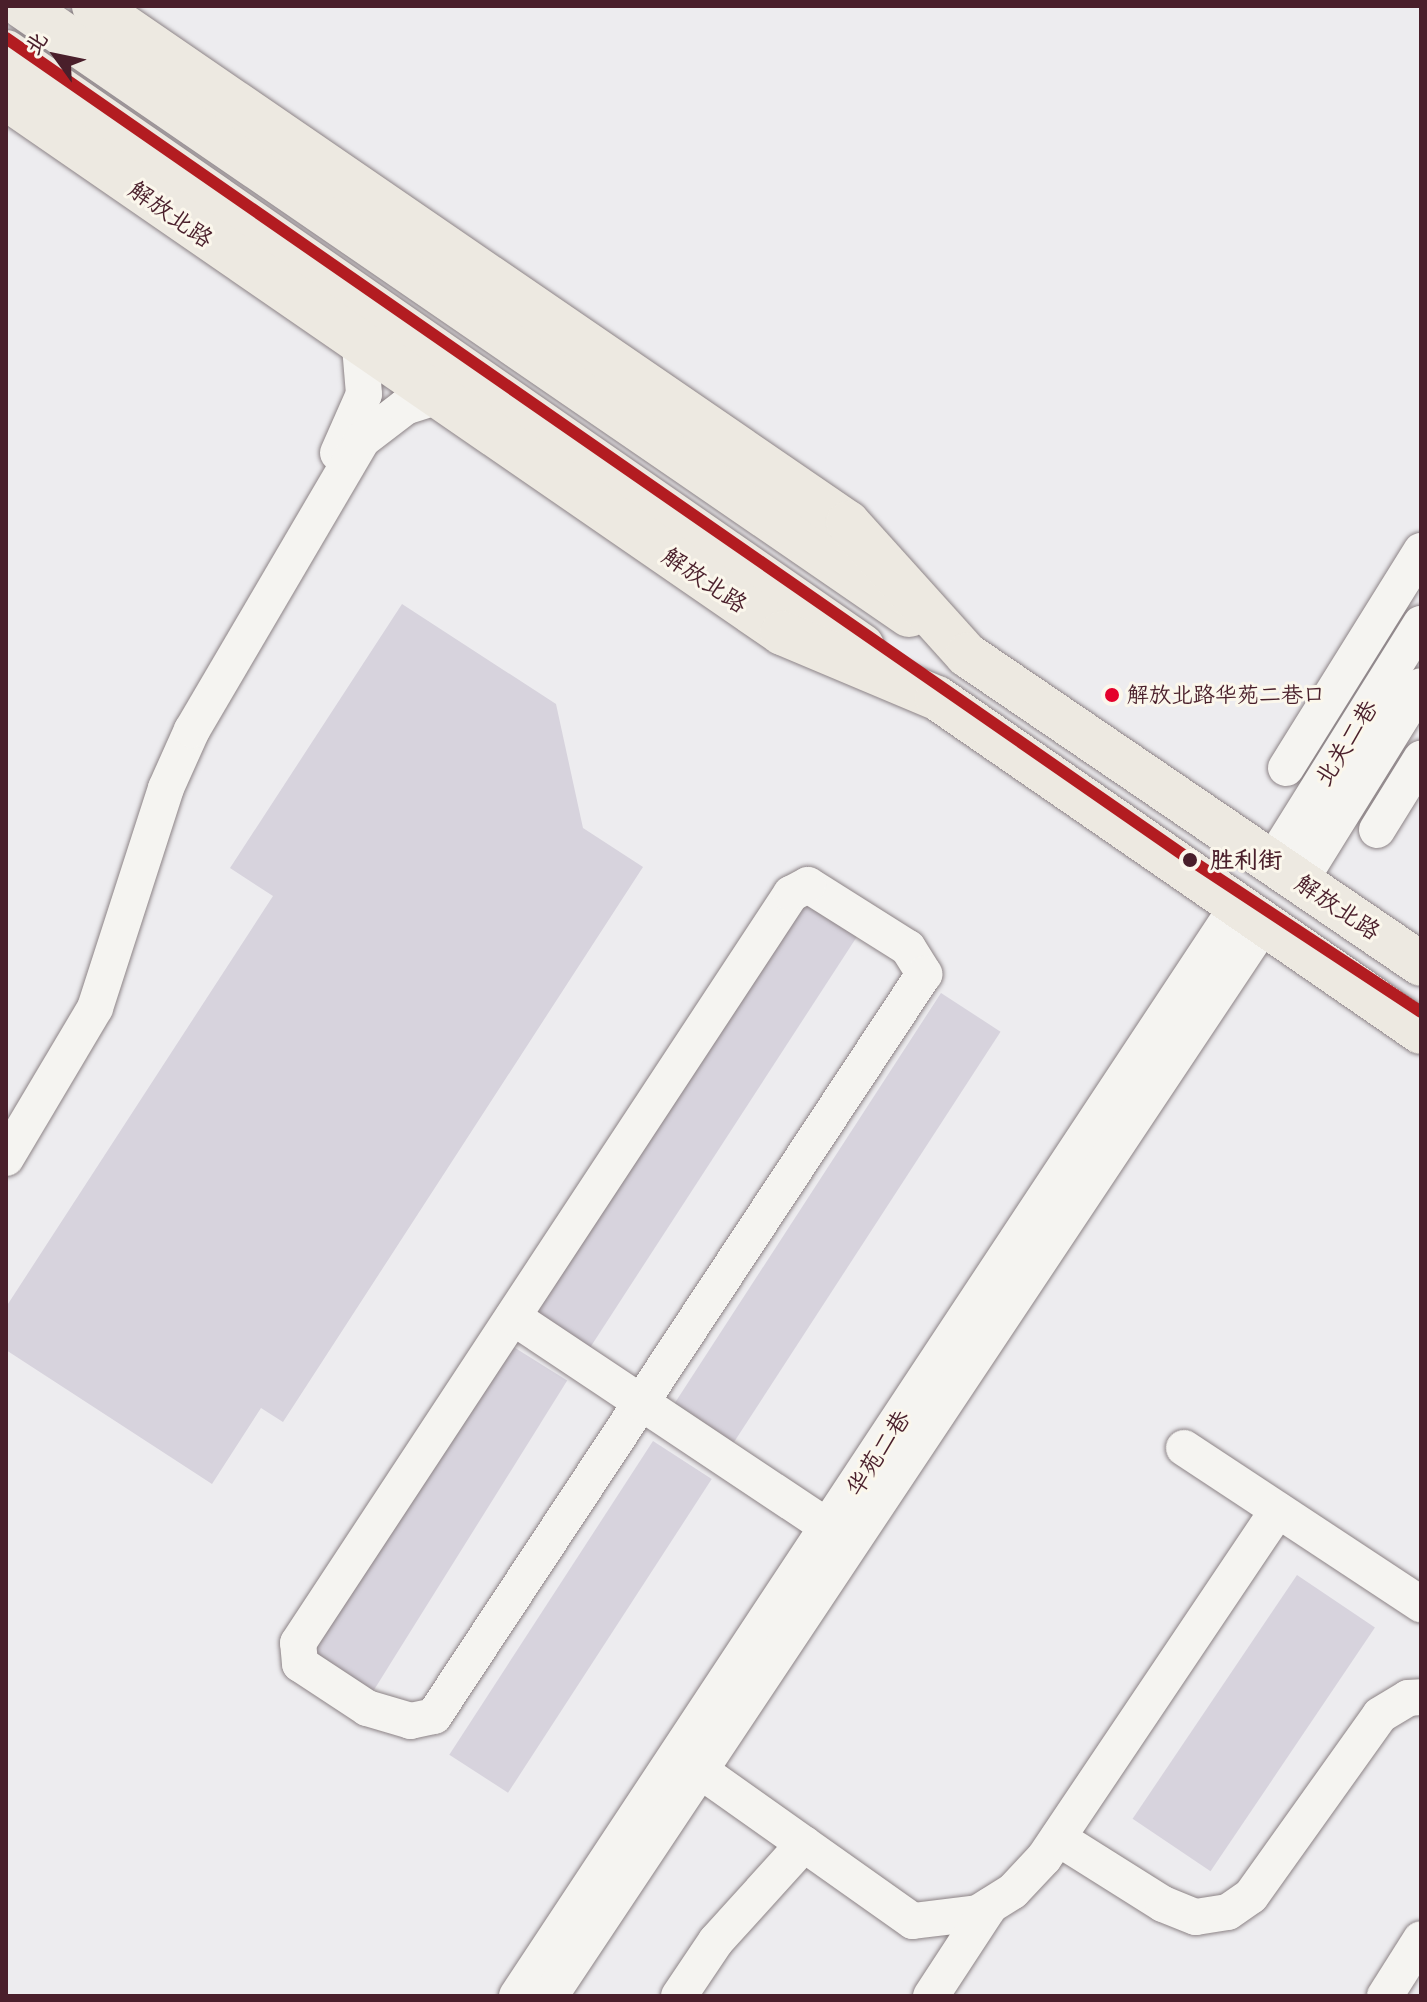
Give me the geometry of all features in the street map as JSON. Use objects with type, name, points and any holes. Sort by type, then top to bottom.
[{"type":"main road","points":[[22,6],[967,655]]},
{"type":"main road","name":"解放北路","points":[[94,6],[848,523],[967,655],[1421,964]]},
{"type":"main road","name":"解放北路","points":[[6,52],[1421,1032]]},
{"type":"main road","name":"解放北路","points":[[6,98],[360,346],[782,633],[937,698]]},
{"type":"street","points":[[6,1134],[82,1004],[153,785],[180,725],[353,428],[367,372],[360,346]]},
{"type":"street","points":[[6,1158],[95,1008],[166,788],[192,730],[362,440],[405,407],[435,397]]},
{"type":"street","points":[[1286,768],[1421,551]]},
{"type":"street","name":"北关二巷","points":[[1286,871],[1421,624]]},
{"type":"street","name":"北关二巷","points":[[1286,871],[1421,686]]},
{"type":"street","points":[[1377,830],[1421,759]]},
{"type":"street","points":[[808,885],[908,948],[924,974],[645,1403],[434,1716],[411,1721],[367,1708],[300,1664],[298,1643],[513,1317],[791,894],[808,885]]},
{"type":"street","name":"华苑二巷","points":[[550,1996],[690,1763],[1250,916]]},
{"type":"street","points":[[513,1317],[840,1535]]},
{"type":"street","points":[[1184,1448],[1421,1604]]},
{"type":"street","points":[[690,1763],[913,1921],[943,1921],[990,1906],[1013,1891],[1058,1838],[1278,1510]]},
{"type":"street","points":[[1058,1838],[1163,1904],[1196,1917],[1228,1912],[1251,1896],[1380,1715],[1408,1698],[1421,1697]]},
{"type":"street","name":"华苑二巷","points":[[517,1996],[690,1763]]},
{"type":"street","points":[[679,1996],[716,1941],[804,1844]]},
{"type":"street","points":[[931,1996],[990,1906]]},
{"type":"street","points":[[1385,1996],[1421,1939]]},
{"type":"building","points":[[402,604],[556,704],[583,828],[643,867],[283,1422],[261,1408],[212,1484],[6,1350],[6,1307],[273,896],[230,868]]},
{"type":"building","points":[[798,897],[858,936],[589,1349],[529,1310]]},
{"type":"building","points":[[941,993],[1001,1032],[733,1444],[673,1406]]},
{"type":"building","points":[[507,1343],[567,1381],[370,1697],[309,1659]]},
{"type":"building","points":[[653,1441],[712,1479],[508,1793],[449,1755]]},
{"type":"building","points":[[1297,1575],[1375,1628],[1211,1871],[1133,1819]]},
{"type":"transit line","points":[[6,38],[1192,861],[1421,1012]]},
{"type":"place","name":"解放北路华苑二巷口","points":[[1112,695]]},
{"type":"place","name":"胜利街","points":[[1190,860]]}]
